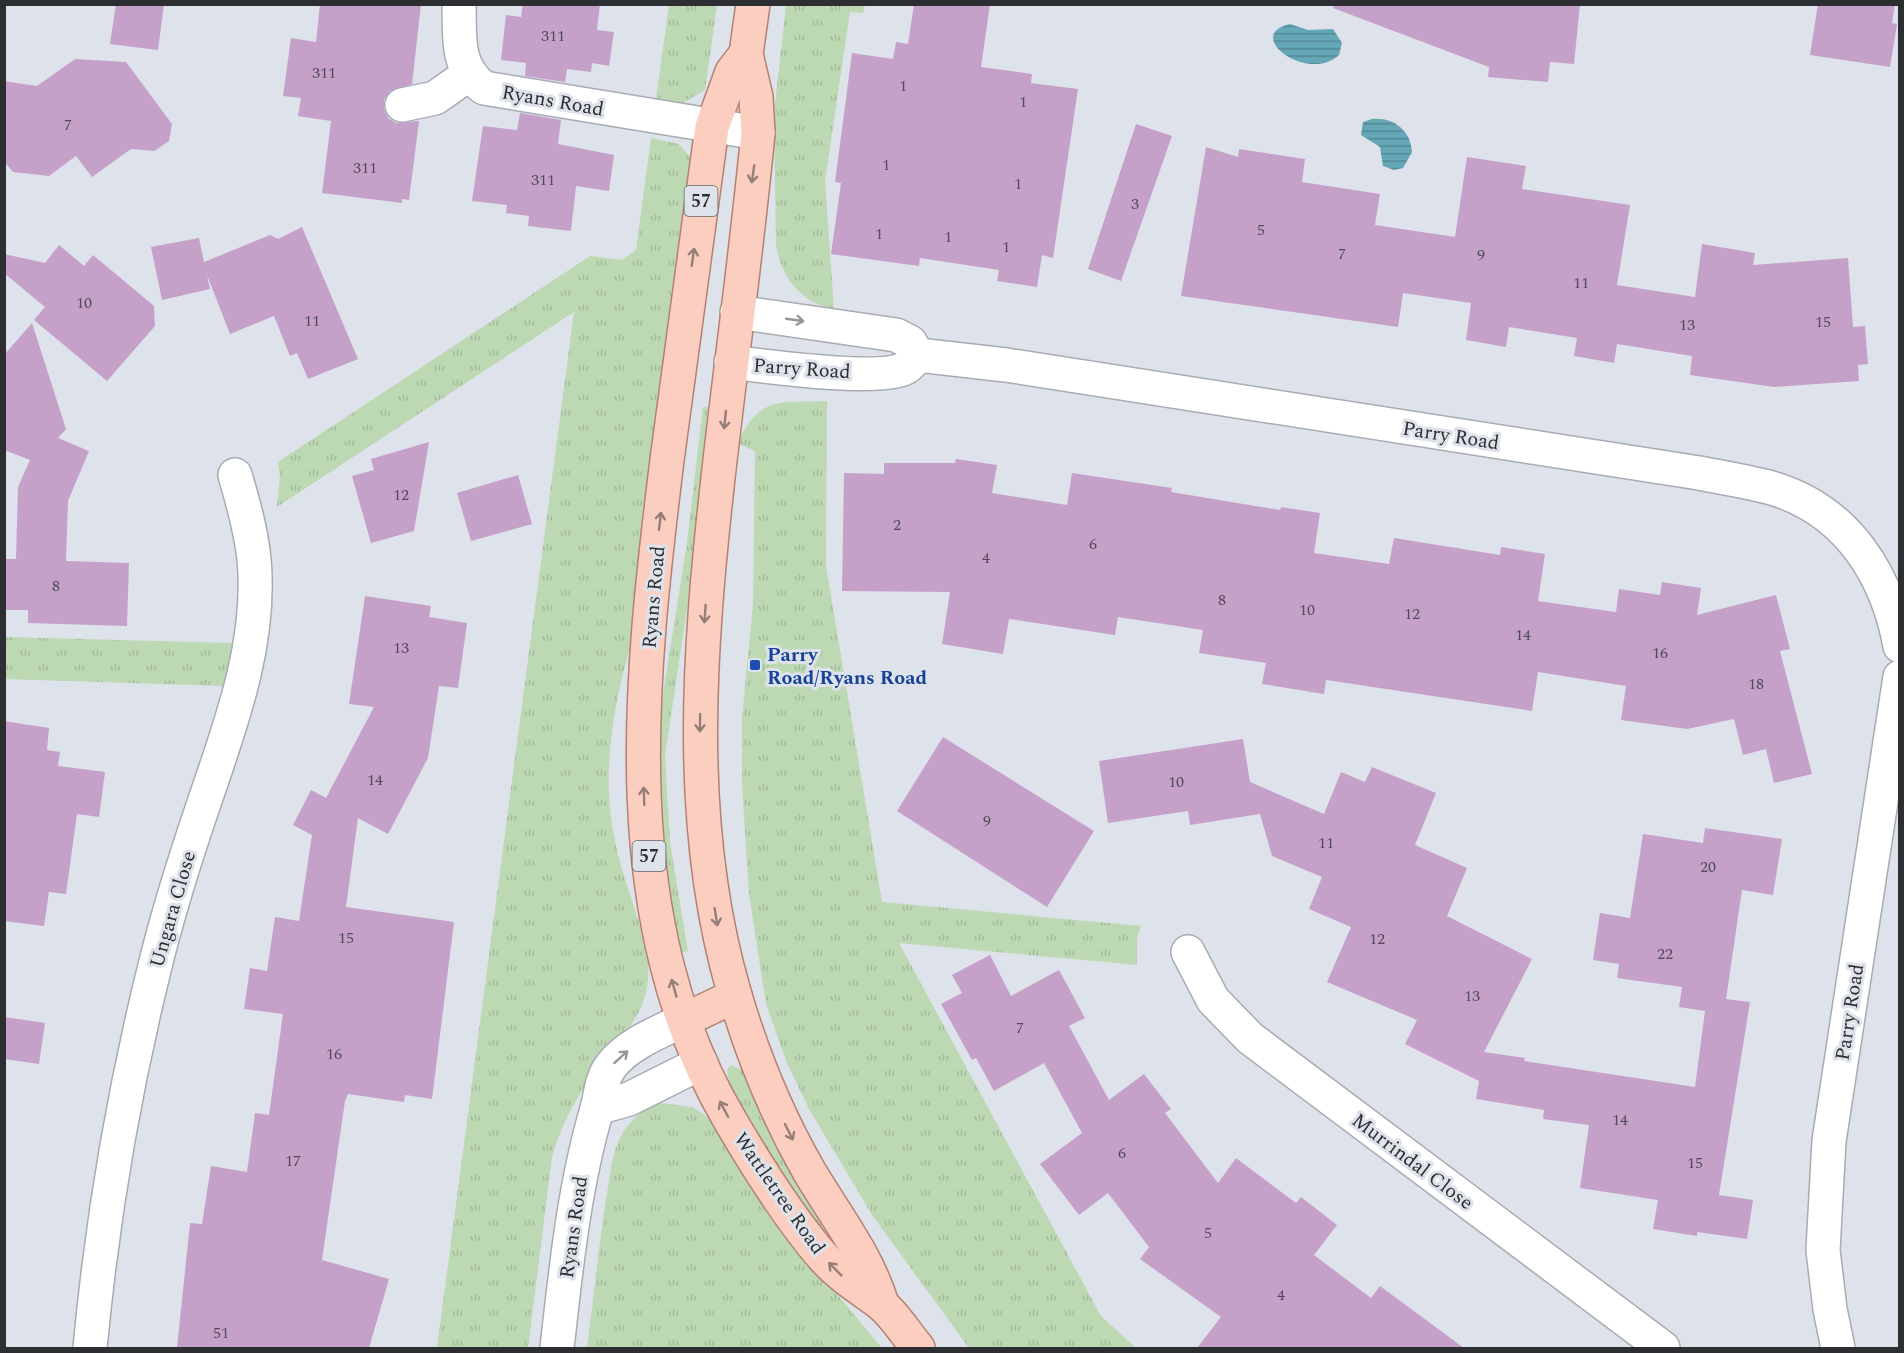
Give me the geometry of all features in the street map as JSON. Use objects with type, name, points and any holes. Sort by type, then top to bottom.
[{"type":"main road","name":"Ryans Road","points":[[749,1040],[718,930],[708,867],[700,769],[702,664],[709,560],[758,133],[756,97],[746,54],[753,4]]},
{"type":"main road","name":"Ryans Road","points":[[701,1063],[684,1020],[662,941],[645,825],[642,761],[657,540],[712,128],[732,72],[746,54]]},
{"type":"main road","points":[[687,306],[737,312]]},
{"type":"main road","name":"Parry Road","points":[[680,356],[731,362]]},
{"type":"main road","points":[[684,1020],[735,996]]},
{"type":"main road","points":[[701,1063],[749,1040]]},
{"type":"main road","name":"Wattletree Road","points":[[749,1040],[786,1127],[807,1168],[867,1265],[882,1304],[918,1348]]},
{"type":"main road","name":"Wattletree Road","points":[[701,1063],[736,1131],[823,1257],[862,1292],[882,1304]]},
{"type":"street","points":[[402,105],[435,98],[469,74],[461,58],[459,4]]},
{"type":"street","name":"Ryans Road","points":[[469,74],[484,88],[712,128],[758,133]]},
{"type":"street","points":[[737,312],[896,335],[910,342],[918,355]]},
{"type":"street","name":"Parry Road","points":[[731,362],[789,370],[889,373],[906,368],[918,355],[1006,365],[1687,472],[1776,490],[1808,503],[1834,522],[1858,546],[1880,579],[1894,615],[1899,646]]},
{"type":"street","name":"Ungara Close","points":[[90,1348],[113,1162],[154,968],[187,855],[222,752],[246,663],[252,626],[254,560],[249,526],[235,475]]},
{"type":"street","name":"Parry Road","points":[[1838,1348],[1830,1309],[1823,1250],[1828,1151],[1899,677]]},
{"type":"street","name":"Murrindal Close","points":[[1188,952],[1213,1000],[1250,1038],[1663,1348]]},
{"type":"street","name":"Ryans Road","points":[[557,1348],[575,1200],[584,1150],[604,1077],[611,1065],[639,1042],[684,1020]]},
{"type":"street","points":[[597,1108],[629,1099],[701,1063]]},
{"type":"green space","points":[[669,5],[717,5],[705,90],[683,103],[656,99]]},
{"type":"green space","points":[[786,5],[865,5],[863,13],[850,12],[825,181],[834,309],[812,301],[794,287],[783,268],[776,245],[774,113]]},
{"type":"green space","points":[[651,138],[679,144],[695,163],[639,619],[617,700],[609,757],[610,813],[622,868],[646,947],[647,985],[643,1001],[629,1028],[582,1090],[565,1123],[552,1157],[528,1348],[437,1348],[574,312],[277,507],[280,478],[278,462],[590,256],[622,260],[636,250]]},
{"type":"green space","points":[[827,401],[826,566],[882,902],[1141,926],[1137,938],[1137,965],[899,943],[1101,1316],[1136,1348],[969,1348],[872,1215],[809,1109],[787,1063],[766,1004],[749,894],[742,784],[742,719],[753,604],[755,451],[737,443],[754,416],[763,409],[784,403]]},
{"type":"green space","points":[[703,407],[712,408],[686,616],[665,756],[670,842],[688,951],[680,953],[663,853],[657,732],[687,543]]},
{"type":"green space","points":[[5,637],[234,643],[226,686],[5,679]]},
{"type":"green space","points":[[732,1065],[743,1071],[829,1226],[825,1236],[784,1179],[750,1125],[729,1081],[728,1068]]},
{"type":"green space","points":[[660,1103],[693,1107],[710,1119],[821,1275],[882,1348],[587,1348],[602,1227],[615,1150],[632,1121],[642,1112]]},
{"type":"water","points":[[1290,24],[1308,30],[1333,29],[1342,43],[1339,55],[1326,62],[1312,64],[1297,61],[1285,54],[1276,46],[1273,38],[1277,30]]},
{"type":"water","points":[[1372,119],[1394,123],[1408,137],[1412,152],[1403,168],[1394,170],[1383,166],[1380,147],[1361,135],[1363,122]]},
{"type":"building","points":[[116,4],[164,4],[158,50],[110,44]]},
{"type":"building","points":[[320,4],[421,4],[412,84],[390,91],[384,100],[384,109],[388,118],[396,123],[419,121],[409,200],[402,199],[402,203],[322,193],[331,121],[298,116],[301,98],[283,96],[291,38],[316,42]]},
{"type":"building","points":[[523,4],[600,4],[597,30],[614,32],[609,66],[592,63],[591,72],[567,69],[565,82],[525,76],[526,63],[501,60],[506,15],[521,17]]},
{"type":"building","points":[[914,4],[990,4],[981,67],[1032,74],[1031,83],[1078,89],[1053,258],[1042,255],[1037,287],[997,281],[999,270],[920,258],[919,266],[831,254],[841,183],[835,182],[852,53],[893,59],[896,42],[908,44]]},
{"type":"building","points":[[1334,4],[1580,4],[1574,64],[1550,62],[1548,82],[1488,77],[1489,67],[1333,8]]},
{"type":"building","points":[[1818,4],[1895,4],[1892,23],[1897,24],[1890,67],[1810,55]]},
{"type":"building","points":[[75,59],[126,62],[172,124],[169,141],[154,151],[131,149],[92,177],[76,156],[49,176],[13,172],[4,161],[4,81],[37,86]]},
{"type":"building","points":[[520,113],[561,120],[558,144],[614,155],[609,191],[576,186],[571,231],[528,226],[529,216],[506,213],[507,205],[472,201],[483,126],[517,130]]},
{"type":"building","points":[[1136,124],[1172,136],[1121,281],[1088,269]]},
{"type":"building","points":[[1206,147],[1238,157],[1239,149],[1305,159],[1302,182],[1380,194],[1375,225],[1455,237],[1467,157],[1526,166],[1522,189],[1630,205],[1617,285],[1695,297],[1702,244],[1755,253],[1753,265],[1848,258],[1853,327],[1865,326],[1868,364],[1858,365],[1859,381],[1774,387],[1690,375],[1692,356],[1617,344],[1614,363],[1574,356],[1577,338],[1509,327],[1506,347],[1466,340],[1471,303],[1403,293],[1398,327],[1181,296]]},
{"type":"building","points":[[302,227],[358,359],[308,379],[297,353],[290,356],[274,316],[230,334],[207,275],[210,289],[162,300],[151,247],[199,238],[204,262],[270,235],[278,239]]},
{"type":"building","points":[[59,245],[84,266],[93,255],[154,306],[155,326],[107,381],[34,320],[45,307],[4,273],[4,254],[45,263]]},
{"type":"building","points":[[32,323],[66,429],[58,438],[89,451],[68,501],[66,561],[129,563],[127,626],[28,623],[28,610],[4,610],[4,559],[16,559],[18,487],[30,460],[4,450],[4,355]]},
{"type":"building","points":[[429,442],[414,531],[371,543],[352,476],[374,470],[371,459]]},
{"type":"building","points":[[956,459],[997,465],[992,493],[1067,505],[1072,473],[1172,488],[1171,492],[1280,510],[1281,507],[1320,513],[1314,553],[1389,564],[1394,538],[1500,555],[1501,547],[1545,554],[1538,601],[1616,612],[1619,589],[1660,595],[1662,582],[1701,588],[1697,615],[1776,595],[1790,649],[1780,651],[1812,774],[1774,783],[1766,749],[1743,755],[1734,719],[1687,729],[1621,720],[1626,686],[1538,672],[1532,711],[1326,680],[1324,694],[1262,684],[1266,663],[1199,653],[1203,630],[1118,617],[1115,635],[1009,619],[1003,654],[942,644],[950,592],[842,591],[844,473],[884,474],[884,463],[955,463]]},
{"type":"building","points":[[518,475],[532,524],[471,541],[457,493]]},
{"type":"building","points":[[365,596],[431,606],[429,617],[467,623],[458,688],[439,686],[428,758],[388,834],[358,818],[346,907],[454,922],[432,1099],[405,1095],[404,1102],[348,1094],[345,1101],[322,1260],[389,1279],[369,1348],[177,1348],[190,1223],[202,1224],[211,1166],[247,1172],[255,1113],[269,1115],[283,1014],[244,1009],[250,968],[267,971],[275,917],[299,921],[312,835],[293,825],[311,790],[326,798],[374,707],[349,704]]},
{"type":"building","points":[[4,721],[49,728],[47,750],[60,752],[58,766],[105,772],[99,817],[77,814],[66,894],[49,892],[44,926],[4,921]]},
{"type":"building","points":[[943,737],[1094,831],[1047,907],[897,811]]},
{"type":"building","points":[[1243,739],[1250,782],[1324,814],[1341,772],[1365,782],[1372,767],[1436,793],[1415,845],[1467,868],[1447,916],[1532,959],[1484,1052],[1525,1058],[1524,1061],[1695,1087],[1705,1011],[1679,1007],[1682,987],[1617,978],[1619,964],[1593,960],[1600,913],[1630,918],[1643,834],[1703,843],[1705,828],[1782,839],[1773,895],[1742,890],[1726,999],[1750,1002],[1719,1195],[1753,1200],[1747,1239],[1697,1232],[1697,1236],[1653,1229],[1658,1200],[1580,1188],[1589,1125],[1543,1119],[1544,1110],[1476,1099],[1479,1081],[1405,1044],[1417,1020],[1327,982],[1351,927],[1309,909],[1322,877],[1272,856],[1260,814],[1190,825],[1188,811],[1108,823],[1099,761]]},
{"type":"building","points":[[990,955],[1011,996],[1059,970],[1085,1018],[1069,1026],[1109,1100],[1144,1074],[1171,1109],[1165,1113],[1218,1183],[1236,1158],[1296,1203],[1301,1197],[1337,1225],[1314,1255],[1371,1298],[1380,1286],[1464,1348],[1197,1348],[1221,1317],[1140,1259],[1149,1247],[1108,1193],[1079,1215],[1040,1164],[1082,1133],[1044,1063],[994,1091],[976,1058],[972,1060],[941,1004],[962,993],[952,975]]},
{"type":"building","points":[[4,1017],[45,1023],[39,1064],[4,1059]]},
{"type":"place","name":"Parry Road/Ryans Road","points":[[755,665]]}]
